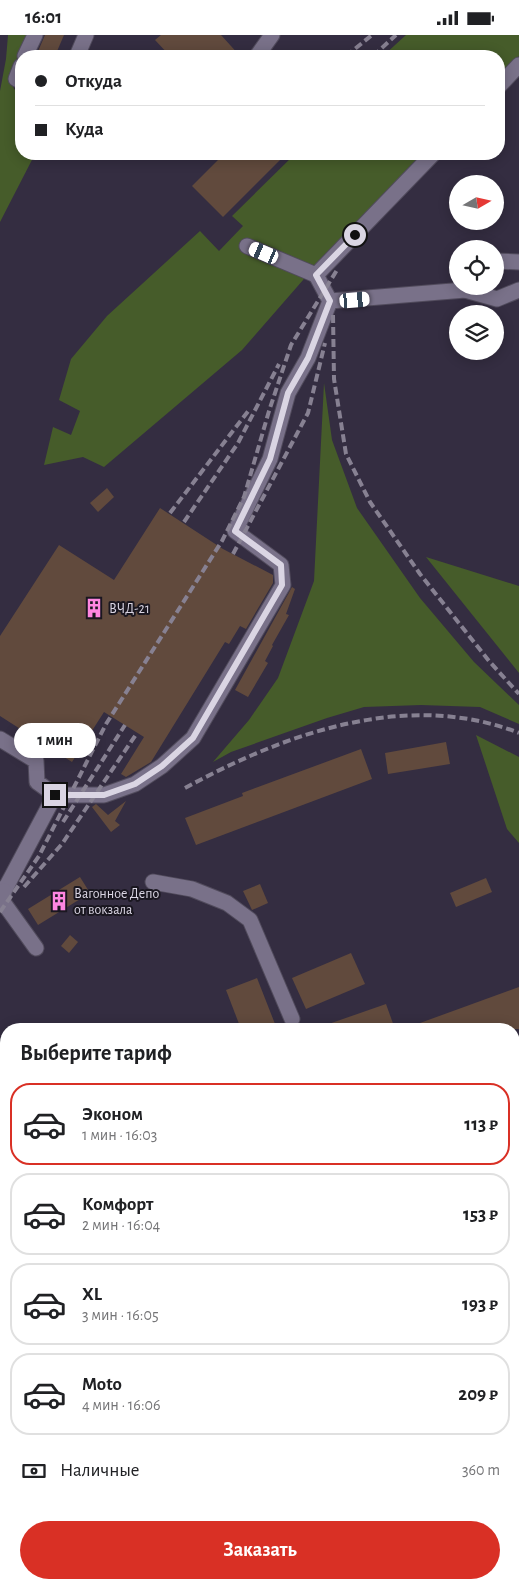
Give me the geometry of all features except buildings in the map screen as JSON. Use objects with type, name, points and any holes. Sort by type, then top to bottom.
[{"type":"street","points":[[29,50],[35,35]]},
{"type":"street","points":[[79,50],[86,35]]},
{"type":"street","points":[[261,50],[272,35]]},
{"type":"street","points":[[505,80],[519,65]]},
{"type":"street","points":[[316,275],[427,160]]},
{"type":"street","points":[[0,739],[36,761],[37,782],[55,795],[104,795],[135,784],[162,766],[193,738],[282,585],[281,565],[235,531],[270,459],[288,393],[308,358],[330,301],[316,275],[247,246]]},
{"type":"street","points":[[504,261],[519,262]]},
{"type":"street","points":[[330,301],[449,290]]},
{"type":"street","points":[[486,295],[497,299],[519,290]]},
{"type":"street","points":[[36,947],[3,902],[2,890],[55,795]]},
{"type":"street","points":[[153,882],[192,889],[227,903],[250,920],[292,1019]]},
{"type":"green space","points":[[8,35],[31,35],[25,50],[15,50],[15,74],[12,81],[15,90],[15,160],[32,160],[0,222],[0,91]]},
{"type":"green space","points":[[406,35],[519,35],[519,56],[505,71],[505,50],[390,50]]},
{"type":"green space","points":[[289,160],[419,160],[317,264],[242,350],[104,467],[83,457],[44,465],[53,427],[71,435],[80,411],[59,400],[71,359],[107,316],[200,231],[219,251],[243,226],[232,216]]},
{"type":"green space","points":[[324,383],[332,440],[357,508],[420,598],[474,662],[519,705],[519,724],[480,707],[421,705],[364,707],[231,752],[213,762],[249,720],[278,678],[314,581]]},
{"type":"green space","points":[[426,557],[519,586],[519,673]]},
{"type":"green space","points":[[476,735],[519,757],[519,843],[507,829]]},
{"type":"railway","points":[[353,50],[372,35]]},
{"type":"railway","points":[[380,50],[396,35]]},
{"type":"railway","points":[[0,912],[39,856],[106,724],[222,541],[244,497],[269,411],[291,345],[337,270]]},
{"type":"railway","points":[[333,315],[334,379],[346,454],[370,502],[420,574],[489,661],[519,694]]},
{"type":"railway","points":[[233,554],[308,413],[325,343]]},
{"type":"railway","points":[[184,522],[238,443],[279,364]]},
{"type":"railway","points":[[170,513],[249,410]]},
{"type":"railway","points":[[185,788],[263,750],[305,735],[347,724],[390,717],[433,715],[477,721],[519,733]]},
{"type":"railway","points":[[63,822],[125,725]]},
{"type":"railway","points":[[24,887],[62,844],[137,733]]},
{"type":"place","name":"ВЧД-21","points":[[94,608]]},
{"type":"place","name":"Вагонное Депо от вокзала","points":[[59,901]]},
{"type":"route","points":[[55,795],[104,795],[135,784],[162,766],[193,738],[282,585],[281,565],[235,531],[270,459],[288,393],[308,358],[330,301],[316,275],[355,235]]}]
